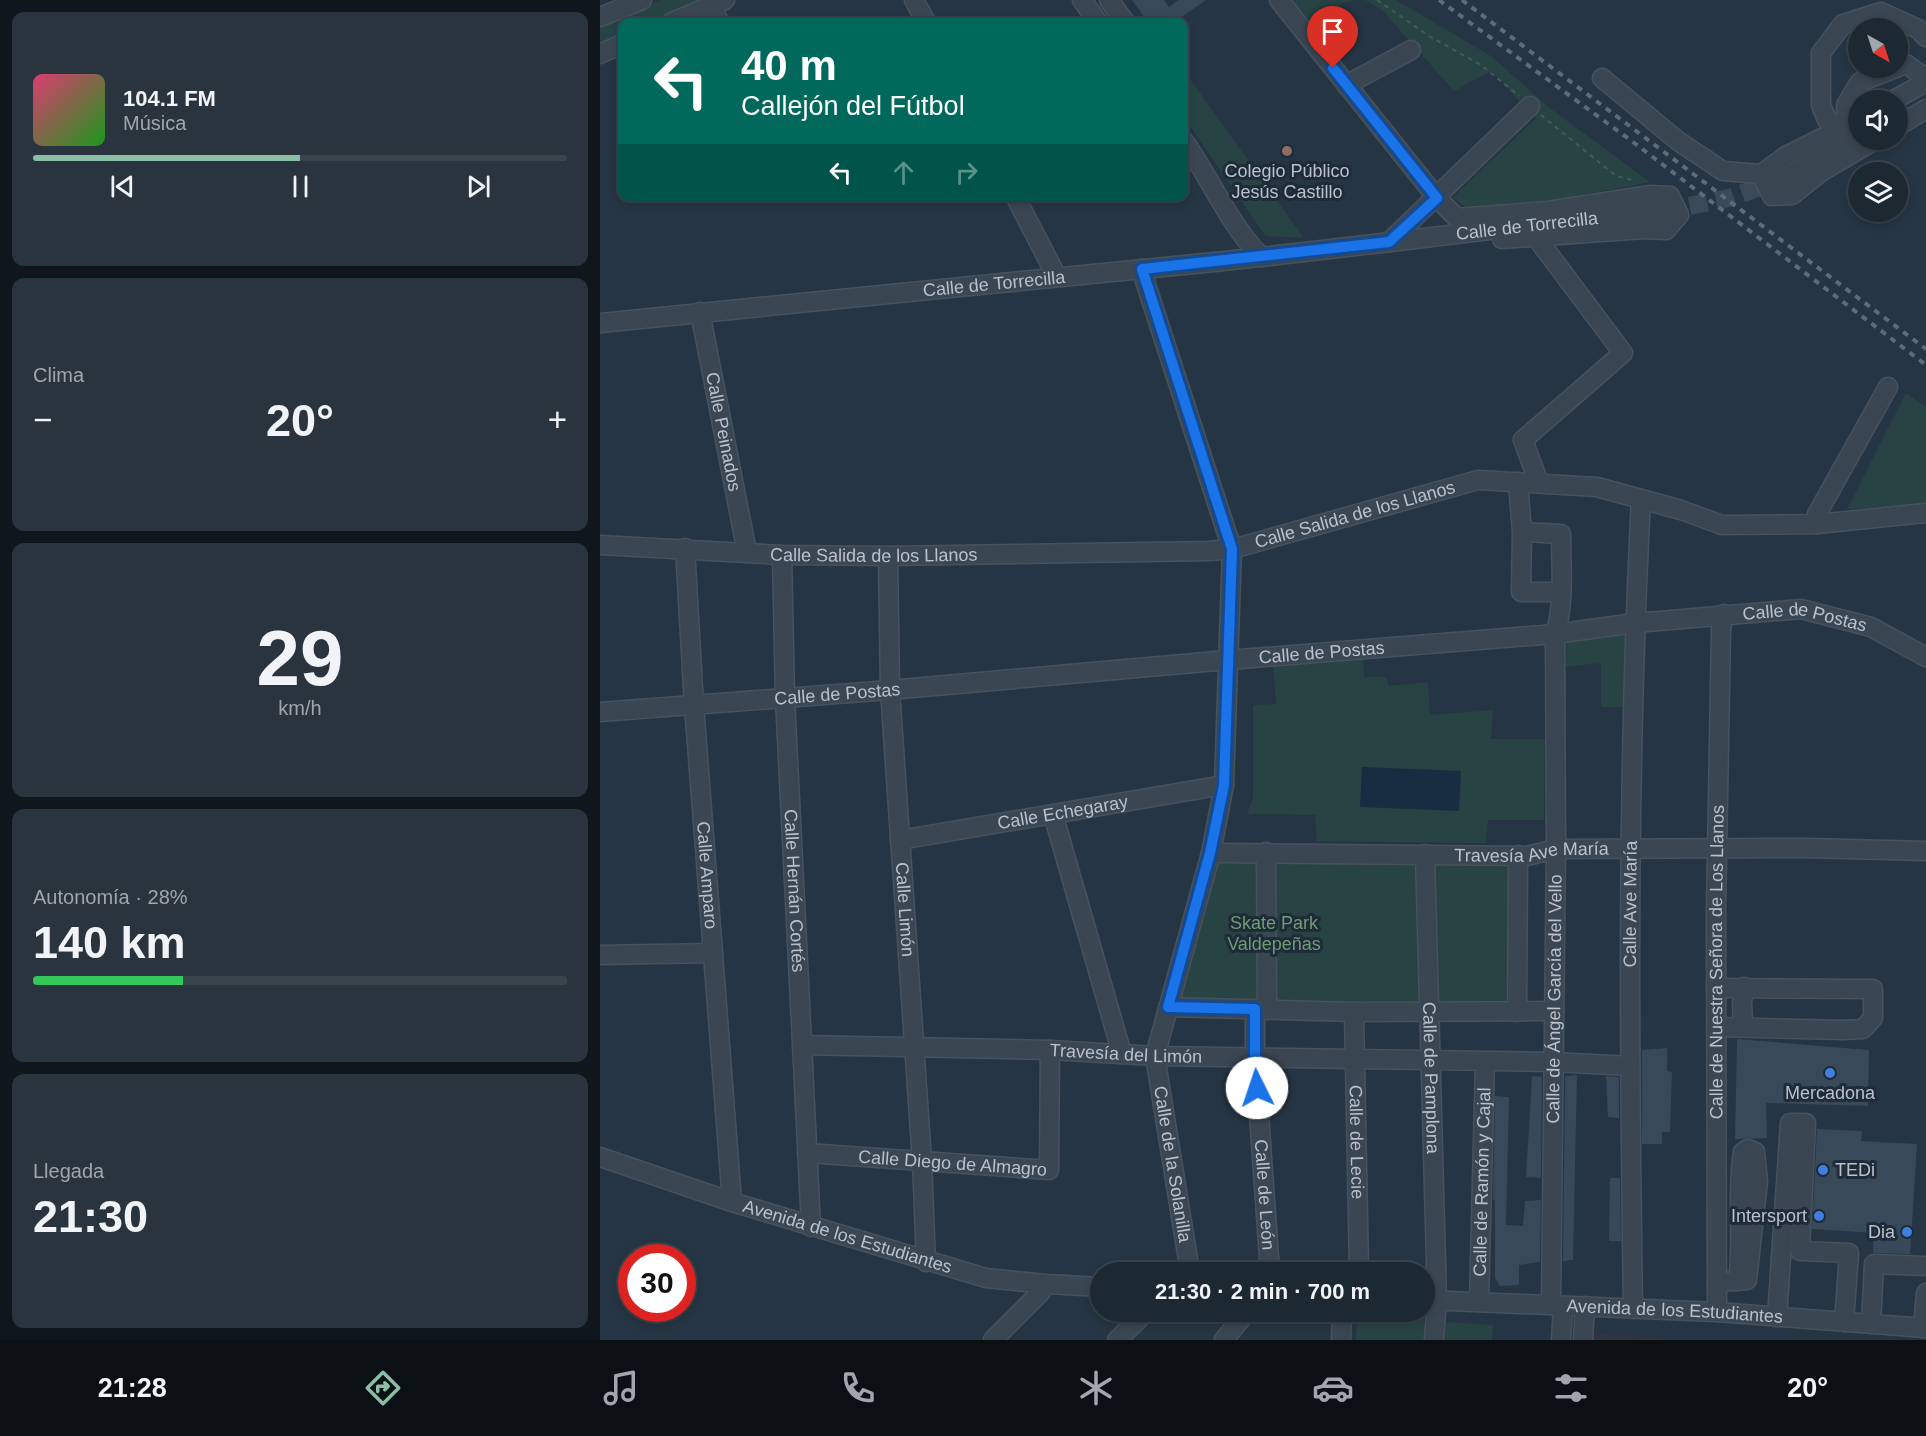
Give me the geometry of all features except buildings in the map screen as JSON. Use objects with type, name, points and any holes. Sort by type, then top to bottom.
[{"type":"street","points":[[600,17],[641,0]]},
{"type":"street","points":[[914,0],[924,18]]},
{"type":"street","points":[[1082,0],[1095,18]]},
{"type":"street","points":[[1109,0],[1122,18]]},
{"type":"street","points":[[1279,0],[1437,198],[1457,218],[1548,211],[1651,195],[1670,196],[1679,215],[1666,230],[1644,229],[1359,246]]},
{"type":"street","points":[[682,18],[718,3],[719,18]]},
{"type":"street","points":[[1848,126],[1827,120],[1821,105],[1821,53],[1843,24],[1881,12],[1918,29],[1926,37]]},
{"type":"street","points":[[600,54],[618,46]]},
{"type":"street","points":[[1346,85],[1411,50]]},
{"type":"street","points":[[1908,66],[1926,80],[1908,91]]},
{"type":"street","points":[[1602,78],[1678,141],[1723,171],[1761,174],[1786,156],[1848,129]]},
{"type":"street","points":[[1855,90],[1860,81],[1868,78]]},
{"type":"street","points":[[1908,106],[1926,96]]},
{"type":"street","points":[[1389,242],[1530,106]]},
{"type":"street","points":[[1908,120],[1926,109]]},
{"type":"street","points":[[1782,180],[1848,130]]},
{"type":"street","points":[[1188,147],[1236,224],[1262,257]]},
{"type":"street","points":[[1761,174],[1773,196],[1792,195],[1821,172],[1858,150]]},
{"type":"street","points":[[1019,201],[1057,277]]},
{"type":"street","name":"Calle de Torrecilla","points":[[600,323],[1262,257],[1530,224],[1663,211]]},
{"type":"street","points":[[1536,237],[1623,353],[1523,440],[1539,483]]},
{"type":"street","points":[[1142,269],[1232,549],[1224,785],[1210,853],[1155,1056]]},
{"type":"street","name":"Calle Peinados","points":[[700,312],[747,552]]},
{"type":"street","points":[[1817,524],[1817,514],[1888,387]]},
{"type":"street","name":"Calle Salida de los Llanos","points":[[600,545],[782,555],[888,556],[1169,553],[1232,549],[1478,480],[1597,487],[1681,510],[1722,525],[1817,524],[1926,513]]},
{"type":"street","points":[[1518,482],[1522,532],[1521,592],[1561,592]]},
{"type":"street","name":"Calle Ave María","points":[[1633,1309],[1630,1066],[1631,849],[1635,623],[1641,499]]},
{"type":"street","name":"Calle de Ángel García del Vello","points":[[1522,532],[1561,534],[1561,592],[1557,628],[1553,1062],[1557,1305],[1561,1340]]},
{"type":"street","name":"Calle Amparo","points":[[685,548],[694,705],[732,1202]]},
{"type":"street","name":"Calle Hernán Cortés","points":[[782,555],[785,698],[812,1227]]},
{"type":"street","name":"Calle Limón","points":[[888,556],[890,690],[915,1047],[926,1262]]},
{"type":"street","name":"Calle de Postas","points":[[600,712],[890,690],[1557,628],[1801,609],[1871,627],[1926,657]]},
{"type":"street","name":"Calle de Nuestra Señora de Los Llanos","points":[[1717,1312],[1717,848],[1721,630],[1724,614]]},
{"type":"street","name":"Calle Echegaray","points":[[900,840],[1224,785]]},
{"type":"street","points":[[1053,814],[1122,1054]]},
{"type":"street","name":"Travesía Ave María","points":[[1210,853],[1523,855],[1556,849],[1717,848],[1926,851]]},
{"type":"street","name":"Calle de León","points":[[1266,852],[1261,1010],[1255,1057],[1269,1262]]},
{"type":"street","name":"Calle de Pamplona","points":[[1425,854],[1430,1061],[1431,1262]]},
{"type":"street","points":[[1522,1012],[1523,855]]},
{"type":"street","points":[[600,955],[713,953]]},
{"type":"street","points":[[1743,1027],[1744,987]]},
{"type":"street","points":[[1716,988],[1873,989],[1874,1001],[1873,1018],[1863,1029],[1716,1027]]},
{"type":"street","points":[[1168,1007],[1354,1012],[1554,1011]]},
{"type":"street","name":"Calle de Lecie","points":[[1354,1012],[1359,1262]]},
{"type":"street","name":"Travesía del Limón","points":[[802,1045],[1050,1050],[1155,1056],[1553,1062],[1630,1066]]},
{"type":"street","name":"Calle Diego de Almagro","points":[[807,1153],[1049,1170],[1050,1050]]},
{"type":"street","name":"Calle de la Solanilla","points":[[1155,1056],[1188,1262]]},
{"type":"street","name":"Calle de Ramón y Cajal","points":[[1479,1302],[1485,1061]]},
{"type":"street","points":[[1777,1317],[1790,1123],[1806,1123],[1800,1251],[1849,1253],[1844,1322]]},
{"type":"street","points":[[1717,1282],[1738,1281],[1747,1280],[1758,1181],[1755,1152],[1748,1149],[1743,1152],[1739,1177],[1741,1230],[1738,1281]]},
{"type":"street","name":"Avenida de los Estudiantes","points":[[600,1157],[732,1202],[926,1262],[986,1278],[1090,1286]]},
{"type":"street","points":[[1880,1330],[1874,1264],[1926,1266]]},
{"type":"street","points":[[993,1340],[1046,1284]]},
{"type":"street","points":[[1925,1328],[1926,1293]]},
{"type":"street","name":"Avenida de los Estudiantes","points":[[1435,1300],[1717,1312],[1844,1322],[1880,1330],[1925,1328]]},
{"type":"street","points":[[1583,1340],[1585,1306]]},
{"type":"street","points":[[1117,1340],[1136,1322]]},
{"type":"street","points":[[1224,1340],[1238,1322]]},
{"type":"street","points":[[1341,1340],[1342,1322]]},
{"type":"street","name":"Calle de Pamplona","points":[[1433,1322],[1434,1340]]},
{"type":"shaded area","points":[[1362,767],[1461,771],[1459,811],[1360,807]]},
{"type":"shaded area","points":[[1578,1333],[1687,1340],[1577,1340]]},
{"type":"green space","points":[[660,0],[714,0],[671,18],[618,18]]},
{"type":"green space","points":[[1292,0],[1356,0],[1345,2],[1312,25]]},
{"type":"green space","points":[[1365,0],[1396,0],[1491,56],[1551,109],[1650,182],[1561,199],[1469,211],[1453,197],[1536,118],[1491,71],[1454,91],[1382,10]]},
{"type":"green space","points":[[618,18],[618,41],[600,49],[600,26]]},
{"type":"green space","points":[[1188,77],[1304,238],[1264,234],[1188,123]]},
{"type":"green space","points":[[1906,393],[1926,407],[1926,505],[1847,509]]},
{"type":"green space","points":[[1627,635],[1628,707],[1601,707],[1601,663],[1563,667],[1562,640]]},
{"type":"green space","points":[[1363,656],[1364,677],[1386,677],[1389,686],[1428,682],[1430,715],[1493,710],[1491,739],[1545,739],[1544,820],[1488,820],[1486,843],[1317,841],[1315,815],[1247,814],[1253,797],[1253,705],[1276,704],[1273,662]]},
{"type":"green space","name":"Skate Park Valdepeñas","points":[[1217,861],[1509,865],[1506,1002],[1214,1005],[1180,1003]]},
{"type":"green space","points":[[1357,1322],[1425,1322],[1424,1340],[1356,1340]]},
{"type":"green space","points":[[1446,1322],[1493,1325],[1492,1340],[1445,1340]]},
{"type":"tunnel","points":[[1663,211],[1729,198],[1780,180]]},
{"type":"railway","points":[[1439,0],[1633,142],[1926,365]]},
{"type":"railway","points":[[1462,0],[1926,349]]},
{"type":"place","name":"Colegio Público Jesús Castillo","points":[[1287,151]]},
{"type":"place","name":"Mercadona","points":[[1830,1073]]},
{"type":"place","name":"TEDi","points":[[1823,1170]]},
{"type":"place","name":"Intersport","points":[[1819,1216]]},
{"type":"place","name":"Dia","points":[[1907,1232]]},
{"type":"route","points":[[1257,1088],[1255,1009],[1168,1007],[1210,853],[1224,785],[1232,549],[1142,269],[1389,242],[1437,198],[1333,68]]}]
